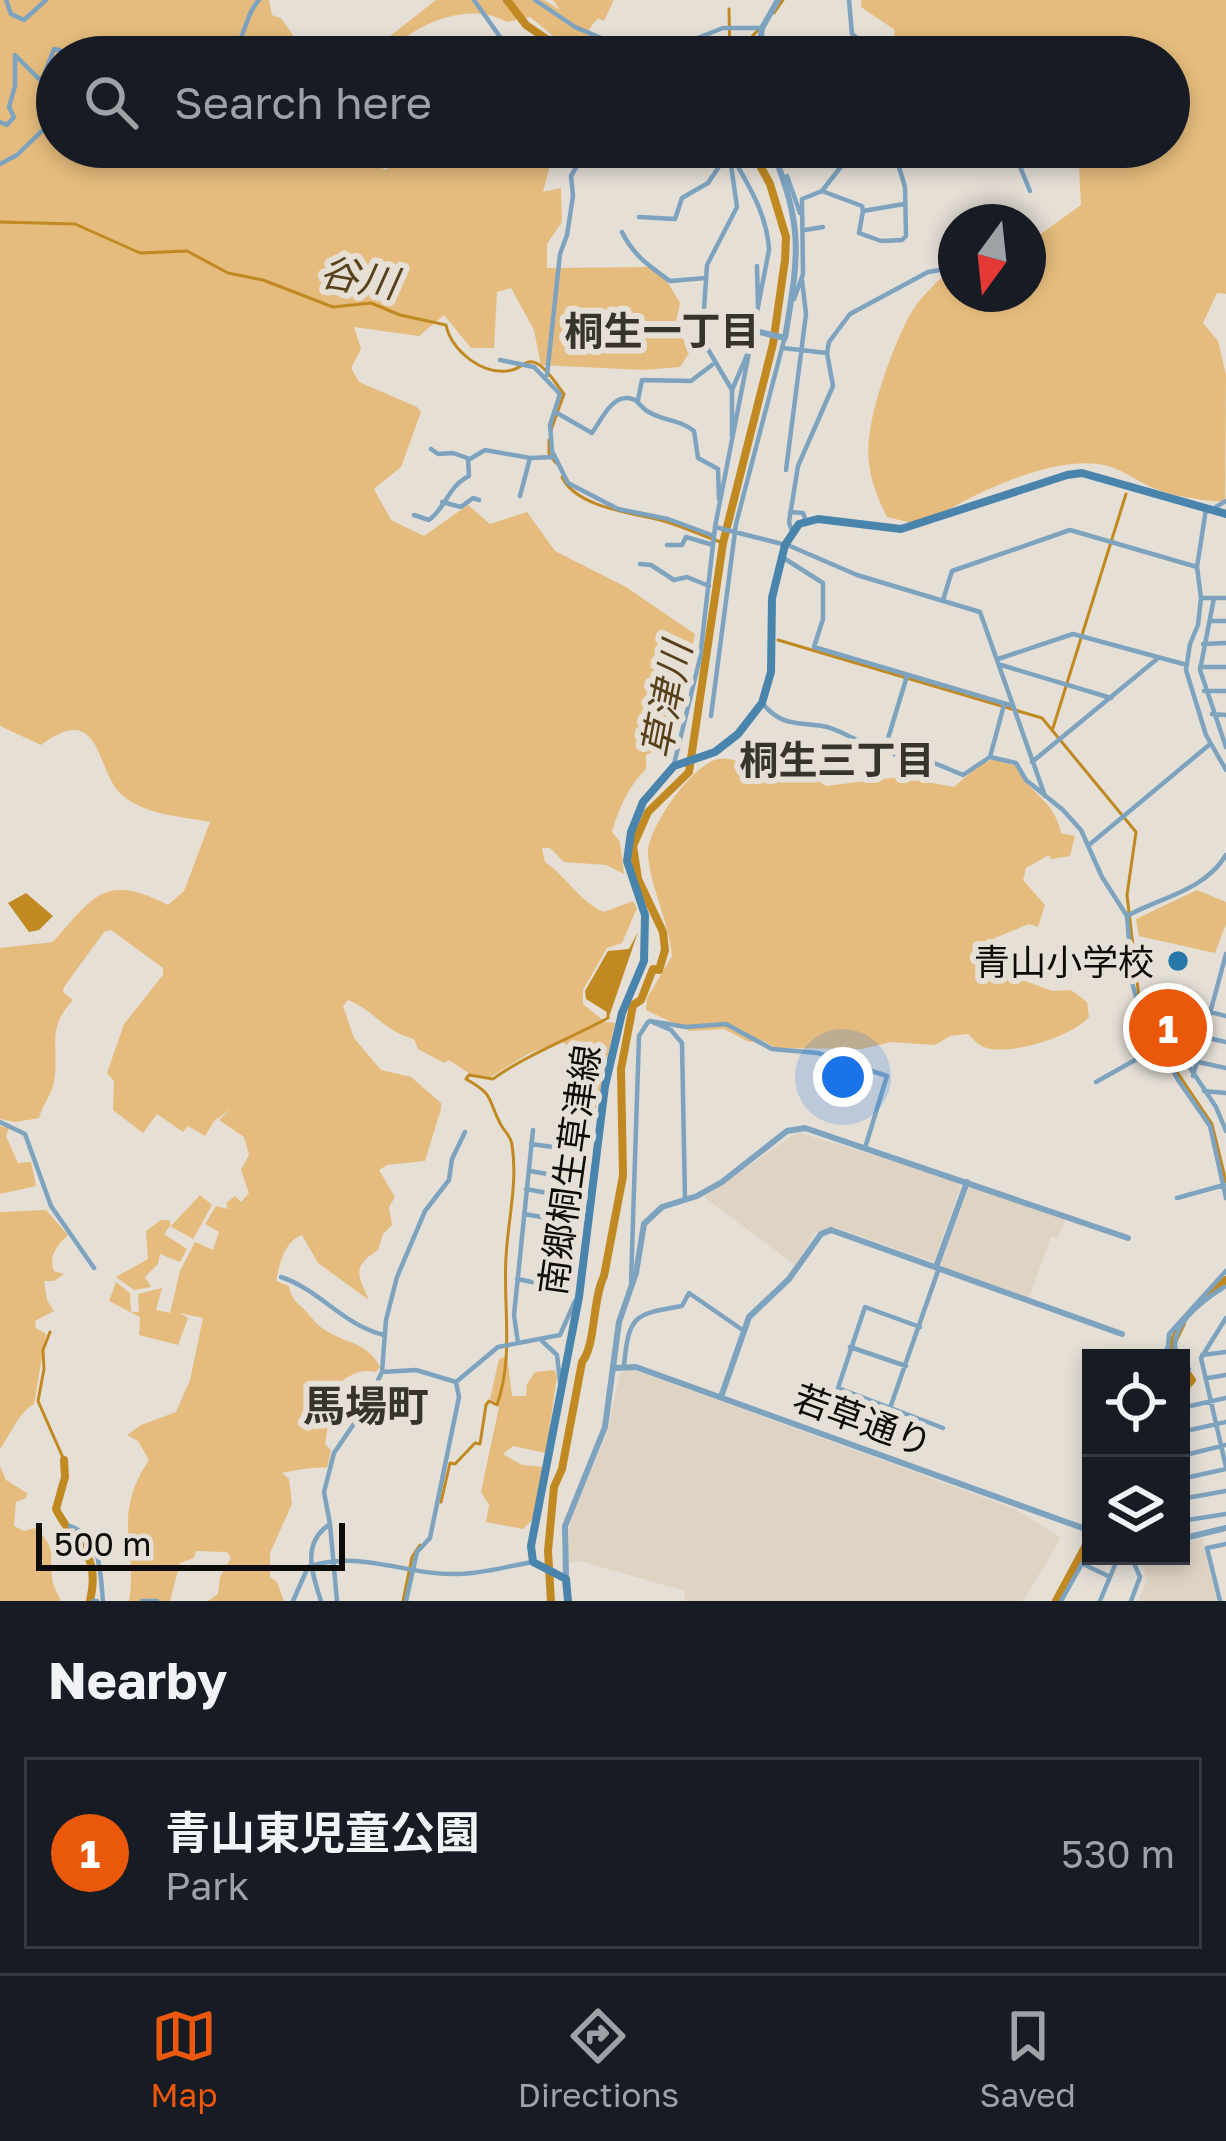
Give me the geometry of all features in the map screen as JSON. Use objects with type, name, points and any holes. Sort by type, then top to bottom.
[{"type":"main road","points":[[674,766],[704,757],[738,734],[762,703],[771,672],[772,598],[782,556],[792,530],[806,520],[901,529],[1082,473],[1222,513]]},
{"type":"main road","name":"南郷桐生草津線","points":[[537,1565],[532,1546],[579,1297],[605,1086],[618,1027],[641,974],[646,941],[645,915],[631,879],[627,846],[644,802],[674,766]]},
{"type":"main road","points":[[537,1565],[562,1578],[568,1601]]},
{"type":"street","points":[[6,0],[11,14],[24,20],[46,0]]},
{"type":"street","points":[[243,36],[250,11],[259,0]]},
{"type":"street","points":[[474,0],[499,36]]},
{"type":"street","points":[[535,0],[591,36]]},
{"type":"street","points":[[761,36],[778,0]]},
{"type":"street","points":[[848,0],[854,36]]},
{"type":"street","points":[[707,36],[723,28],[762,28]]},
{"type":"street","points":[[0,122],[7,125],[14,118],[9,107],[15,55],[36,76]]},
{"type":"street","points":[[0,164],[36,137]]},
{"type":"street","points":[[547,377],[560,254],[576,168]]},
{"type":"street","points":[[639,217],[674,219],[682,198],[708,183],[717,168]]},
{"type":"street","points":[[731,168],[737,207],[714,248],[706,278],[704,339],[732,390]]},
{"type":"street","points":[[674,766],[700,658],[714,536],[756,331],[768,240],[740,168]]},
{"type":"street","points":[[711,716],[735,532],[783,349],[796,269],[797,231],[780,168]]},
{"type":"street","points":[[802,218],[802,200],[822,191],[840,168]]},
{"type":"street","points":[[822,191],[862,206],[862,236],[881,242],[902,240],[905,187],[899,168]]},
{"type":"street","points":[[1021,168],[1030,191]]},
{"type":"street","points":[[784,178],[788,176],[804,230],[806,314],[786,470]]},
{"type":"street","points":[[863,211],[904,204]]},
{"type":"street","points":[[804,230],[824,227]]},
{"type":"street","points":[[622,232],[633,255],[670,281],[706,278]]},
{"type":"street","points":[[758,266],[759,313]]},
{"type":"street","points":[[792,530],[790,512],[798,466],[833,386],[827,353],[835,333],[850,314],[938,270]]},
{"type":"street","points":[[790,303],[802,280]]},
{"type":"street","points":[[756,331],[782,338]]},
{"type":"street","points":[[733,443],[732,390],[752,344]]},
{"type":"street","points":[[783,349],[827,353]]},
{"type":"street","points":[[500,360],[534,367],[560,394],[550,425],[555,457],[568,483],[618,509],[668,519],[714,536]]},
{"type":"street","points":[[638,400],[641,380],[691,381],[714,364]]},
{"type":"street","points":[[557,413],[592,433],[603,411],[622,399],[638,400],[651,414],[678,419],[692,428],[698,458],[718,470],[721,501]]},
{"type":"street","points":[[431,449],[468,459],[485,450],[555,457]]},
{"type":"street","points":[[520,496],[530,458]]},
{"type":"street","points":[[414,515],[433,519],[452,488],[469,476],[468,459]]},
{"type":"street","points":[[788,459],[798,466]]},
{"type":"street","points":[[442,502],[461,507],[473,498],[479,500]]},
{"type":"street","points":[[1222,513],[1216,507],[1226,501]]},
{"type":"street","points":[[1207,508],[1197,567],[1202,598],[1187,665],[1210,744],[1226,770]]},
{"type":"street","points":[[790,512],[802,513],[806,520]]},
{"type":"street","points":[[718,528],[785,545],[857,575],[980,612],[1046,797]]},
{"type":"street","points":[[943,600],[952,571],[1070,530],[1197,567]]},
{"type":"street","points":[[668,545],[682,545],[686,537],[713,545]]},
{"type":"street","points":[[782,556],[823,584],[823,619],[814,647],[1014,706]]},
{"type":"street","points":[[640,564],[651,565],[674,580],[687,577],[709,586]]},
{"type":"street","points":[[1202,598],[1226,598]]},
{"type":"street","points":[[1214,598],[1200,668],[1225,742]]},
{"type":"street","points":[[1212,621],[1226,621]]},
{"type":"street","points":[[999,662],[1073,634],[1187,665]]},
{"type":"street","points":[[1203,644],[1226,644]]},
{"type":"street","points":[[1032,762],[1157,659]]},
{"type":"street","points":[[999,662],[1111,698]]},
{"type":"street","points":[[1200,668],[1226,667]]},
{"type":"street","points":[[886,745],[908,675]]},
{"type":"street","points":[[1204,691],[1226,692]]},
{"type":"street","points":[[762,703],[784,723],[847,732],[860,742],[886,745],[907,764],[927,760],[963,776],[990,757],[1005,704]]},
{"type":"street","points":[[1212,714],[1226,715]]},
{"type":"street","points":[[1089,845],[1210,744]]},
{"type":"street","points":[[990,757],[1016,763],[1026,781],[1074,820],[1127,916],[1135,994],[1160,1046],[1210,1126],[1226,1198]]},
{"type":"street","points":[[1127,916],[1191,887],[1212,874],[1226,855]]},
{"type":"street","points":[[1193,1076],[1226,954]]},
{"type":"street","points":[[1214,996],[1226,1000]]},
{"type":"street","points":[[1226,1016],[1187,1006],[1177,1048],[1224,1119],[1226,1131]]},
{"type":"street","points":[[632,1288],[643,1025],[650,1021],[686,1027],[726,1024],[772,1049],[818,1053],[886,1076],[865,1148]]},
{"type":"street","points":[[650,1021],[671,1030],[682,1043],[686,1199]]},
{"type":"street","points":[[1204,1037],[1226,1042]]},
{"type":"street","points":[[1096,1082],[1160,1046]]},
{"type":"street","points":[[1198,1062],[1226,1067]]},
{"type":"street","points":[[1204,1091],[1226,1093]]},
{"type":"street","points":[[0,1122],[26,1134],[51,1206],[94,1268]]},
{"type":"street","points":[[620,1366],[619,1322],[632,1288],[647,1219],[662,1207],[722,1183],[792,1129],[811,1130],[1128,1238]]},
{"type":"street","points":[[518,1342],[514,1315],[533,1130]]},
{"type":"street","points":[[337,1601],[324,1492],[334,1454],[382,1372],[397,1277],[417,1227],[448,1180],[465,1132]]},
{"type":"street","points":[[531,1144],[583,1151]]},
{"type":"street","points":[[526,1189],[580,1199],[582,1180],[528,1171]]},
{"type":"street","points":[[890,1408],[967,1182]]},
{"type":"street","points":[[1177,1198],[1224,1185]]},
{"type":"street","points":[[524,1214],[576,1223]]},
{"type":"street","points":[[550,1283],[560,1220]]},
{"type":"street","points":[[721,1397],[749,1317],[789,1280],[825,1232],[836,1231],[1122,1334]]},
{"type":"street","points":[[1168,1347],[1169,1334],[1178,1322],[1226,1271]]},
{"type":"street","points":[[281,1277],[306,1287],[321,1303],[359,1327],[385,1335]]},
{"type":"street","points":[[517,1279],[567,1289]]},
{"type":"street","points":[[1173,1349],[1175,1335],[1205,1299],[1225,1287]]},
{"type":"street","points":[[562,1578],[565,1526],[605,1427],[633,1321],[646,1312],[682,1306],[689,1293],[744,1331]]},
{"type":"street","points":[[456,1382],[498,1347],[542,1341],[564,1332],[579,1297]]},
{"type":"street","points":[[920,1327],[865,1307],[838,1388],[944,1428]]},
{"type":"street","points":[[1190,1477],[1226,1468],[1202,1355],[1226,1318]]},
{"type":"street","points":[[542,1341],[556,1355],[563,1386]]},
{"type":"street","points":[[850,1347],[906,1366]]},
{"type":"street","points":[[1202,1355],[1226,1352]]},
{"type":"street","name":"若草通り","points":[[620,1366],[721,1397],[1082,1528]]},
{"type":"street","points":[[382,1372],[416,1370],[456,1382]]},
{"type":"street","points":[[1206,1378],[1226,1375]]},
{"type":"street","points":[[406,1601],[417,1552],[430,1538],[442,1491],[459,1397],[456,1382]]},
{"type":"street","points":[[1190,1406],[1226,1399]]},
{"type":"street","points":[[1190,1430],[1226,1422]]},
{"type":"street","points":[[1190,1454],[1223,1446]]},
{"type":"street","points":[[1190,1495],[1226,1491]]},
{"type":"street","points":[[1190,1520],[1226,1514]]},
{"type":"street","points":[[322,1601],[312,1542],[330,1524]]},
{"type":"street","points":[[70,1526],[83,1532],[95,1550],[97,1601]]},
{"type":"street","points":[[1190,1537],[1226,1528]]},
{"type":"street","points":[[1220,1601],[1207,1548],[1226,1544]]},
{"type":"street","points":[[292,1601],[308,1567],[334,1560],[454,1574],[537,1565]]},
{"type":"street","points":[[1061,1601],[1082,1565]]},
{"type":"street","points":[[1085,1565],[1108,1576]]},
{"type":"street","points":[[1100,1601],[1114,1565]]},
{"type":"street","points":[[1131,1601],[1140,1576],[1135,1565]]},
{"type":"street","points":[[1212,1569],[1226,1565]]},
{"type":"street","points":[[1217,1590],[1226,1588]]},
{"type":"street","points":[[142,1601],[157,1601]]},
{"type":"shaded area","points":[[0,0],[269,0],[272,15],[281,18],[294,36],[36,36],[36,168],[549,168],[543,192],[561,188],[562,222],[547,244],[547,268],[652,267],[668,283],[680,303],[675,328],[691,350],[680,367],[541,365],[534,330],[511,288],[497,292],[494,348],[471,348],[444,315],[419,336],[354,327],[361,349],[351,368],[359,382],[421,412],[401,467],[374,489],[391,520],[424,536],[468,505],[490,524],[527,512],[555,551],[626,587],[695,634],[679,713],[660,748],[646,755],[646,769],[617,815],[612,832],[620,842],[624,874],[606,865],[564,862],[550,848],[542,848],[545,862],[595,908],[604,912],[633,901],[637,908],[622,943],[607,948],[583,990],[583,1004],[605,1022],[615,1023],[596,1108],[566,1100],[566,1085],[584,1068],[584,1057],[561,1041],[489,1078],[418,1049],[414,1039],[394,1031],[357,1004],[348,1000],[343,1006],[354,1038],[381,1070],[411,1077],[441,1103],[441,1109],[425,1161],[379,1170],[395,1197],[389,1207],[392,1225],[378,1250],[360,1267],[369,1300],[318,1263],[302,1235],[281,1260],[276,1281],[289,1286],[319,1326],[366,1350],[380,1367],[376,1372],[352,1375],[321,1402],[330,1414],[327,1468],[282,1473],[289,1479],[292,1504],[270,1553],[270,1577],[284,1601],[208,1601],[218,1594],[220,1577],[231,1558],[227,1552],[196,1551],[194,1558],[180,1563],[170,1601],[129,1601],[128,1515],[149,1460],[138,1441],[127,1435],[176,1412],[190,1380],[203,1318],[180,1313],[188,1318],[178,1345],[139,1335],[140,1317],[109,1301],[116,1282],[130,1293],[131,1312],[139,1312],[138,1294],[162,1288],[156,1310],[170,1313],[180,1271],[195,1242],[213,1250],[219,1232],[205,1224],[216,1206],[228,1209],[226,1203],[235,1196],[241,1202],[249,1193],[241,1170],[249,1155],[244,1137],[219,1120],[231,1109],[214,1121],[205,1136],[188,1126],[183,1132],[157,1114],[143,1133],[113,1110],[114,1081],[107,1073],[124,1024],[163,975],[163,968],[111,930],[104,932],[64,987],[63,992],[73,1000],[56,1030],[54,1082],[39,1118],[0,1119],[0,948],[53,942],[91,901],[115,890],[147,895],[168,905],[184,891],[210,822],[164,814],[122,795],[87,735],[76,730],[61,733],[41,745],[0,726]]},
{"type":"shaded area","points":[[436,0],[544,0],[560,10],[553,0],[614,0],[604,21],[598,18],[589,29],[592,36],[553,36],[530,17],[507,22],[475,14],[441,19],[410,35],[390,36]]},
{"type":"shaded area","points":[[862,0],[1226,0],[1226,294],[1217,293],[1203,323],[1218,341],[1226,375],[1225,502],[1169,493],[1114,468],[1087,463],[1012,480],[962,502],[924,526],[887,517],[870,471],[870,431],[900,334],[929,290],[938,281],[938,312],[1046,312],[1046,230],[1081,205],[1079,168],[1190,168],[1190,36],[894,36],[895,30],[861,7]]},
{"type":"shaded area","points":[[784,739],[794,744],[810,775],[826,786],[899,777],[954,787],[993,759],[1016,766],[1053,812],[1061,833],[1075,836],[1070,856],[1051,859],[1049,855],[1026,868],[1023,880],[1045,905],[1038,927],[1029,924],[995,938],[1002,973],[1053,991],[1071,990],[1087,1002],[1089,1017],[1056,1037],[1008,1049],[984,1047],[968,1034],[950,1036],[935,1045],[892,1042],[862,1049],[775,1048],[724,1029],[690,1031],[646,1010],[647,998],[672,956],[648,855],[654,830],[684,785],[707,764],[725,759],[745,764],[775,752]]},
{"type":"shaded area","points":[[1197,890],[1226,902],[1226,924],[1215,953],[1139,936],[1136,919]]},
{"type":"shaded area","points":[[26,893],[53,916],[39,930],[29,932],[8,903]]},
{"type":"shaded area","points":[[638,932],[610,1014],[586,999],[585,991],[608,951],[629,949]]},
{"type":"shaded area","points":[[1142,997],[1183,1006],[1172,1049]]},
{"type":"shaded area","points":[[0,1126],[9,1128],[6,1136],[18,1163],[31,1162],[36,1186],[0,1194]]},
{"type":"shaded area","points":[[797,1132],[962,1182],[934,1262],[834,1227],[815,1233],[795,1265],[704,1197]]},
{"type":"shaded area","points":[[970,1184],[1065,1219],[1058,1238],[1051,1237],[1029,1298],[940,1266]]},
{"type":"shaded area","points":[[200,1195],[212,1205],[193,1239],[170,1226],[164,1234],[187,1249],[180,1262],[160,1254],[158,1264],[145,1277],[151,1287],[134,1290],[116,1277],[148,1259],[146,1231],[161,1220],[169,1220],[171,1226]]},
{"type":"shaded area","points":[[46,1210],[68,1235],[52,1260],[54,1271],[64,1274],[44,1281],[54,1311],[35,1321],[36,1328],[46,1334],[34,1404],[0,1449],[0,1212]]},
{"type":"shaded area","points":[[507,1356],[512,1396],[526,1396],[535,1372],[554,1370],[557,1376],[546,1453],[513,1446],[503,1454],[522,1465],[544,1467],[533,1519],[523,1529],[486,1522],[489,1505],[481,1492],[499,1407],[490,1399],[499,1359]]},
{"type":"shaded area","points":[[629,1368],[1015,1509],[1061,1538],[1023,1601],[684,1601],[685,1591],[580,1561],[567,1563],[570,1519],[607,1434],[620,1373]]},
{"type":"shaded area","points":[[0,1466],[6,1480],[27,1493],[16,1502],[14,1526],[24,1531],[35,1528],[48,1542],[53,1583],[61,1601],[0,1601]]},
{"type":"shaded area","points":[[1203,1538],[1217,1601],[1138,1601],[1147,1580],[1142,1565],[1190,1565],[1190,1542]]},
{"type":"waterway","name":"草津川","points":[[507,0],[526,25],[542,36]]},
{"type":"waterway","points":[[774,13],[783,0]]},
{"type":"waterway","points":[[729,9],[730,36]]},
{"type":"waterway","points":[[752,36],[759,29]]},
{"type":"waterway","name":"草津川","points":[[551,1601],[548,1551],[554,1487],[590,1345],[623,1176],[621,1069],[633,1005],[641,1000],[653,969],[659,970],[665,950],[663,932],[638,879],[633,846],[648,812],[689,772],[723,543],[773,344],[786,237],[761,168]]},
{"type":"waterway","name":"谷川","points":[[0,222],[75,224],[140,253],[187,251],[228,273],[263,280],[333,307],[371,303],[446,325],[454,344],[480,366],[501,371],[531,362],[545,370],[564,394],[551,430]]},
{"type":"waterway","name":"谷川","points":[[549,440],[549,454],[556,463]]},
{"type":"waterway","name":"谷川","points":[[562,477],[594,503],[723,543]]},
{"type":"waterway","points":[[1053,728],[1126,494]]},
{"type":"waterway","points":[[778,640],[1042,718],[1136,832],[1127,895],[1139,998]]},
{"type":"waterway","points":[[441,1502],[450,1463],[480,1444],[486,1405],[489,1401],[497,1405],[507,1350],[505,1276],[512,1145],[488,1097],[466,1079],[469,1075],[493,1079],[608,1018],[608,1013]]},
{"type":"waterway","points":[[1173,1066],[1212,1124],[1226,1182]]},
{"type":"waterway","points":[[1204,1298],[1226,1280]]},
{"type":"waterway","points":[[1173,1349],[1182,1323]]},
{"type":"waterway","points":[[50,1332],[43,1350],[38,1401],[64,1460]]},
{"type":"waterway","points":[[1190,1377],[1190,1382]]},
{"type":"waterway","points":[[64,1460],[65,1477],[56,1509],[89,1559],[90,1601]]},
{"type":"waterway","points":[[403,1601],[412,1557],[420,1545]]},
{"type":"waterway","points":[[1056,1601],[1082,1553]]},
{"type":"place","name":"青山小学校","points":[[1178,961]]},
{"type":"place","name":"青山東児童公園","points":[[1168,1028]]},
{"type":"district","name":"桐生一丁目","points":[[662,330]]},
{"type":"district","name":"桐生三丁目","points":[[837,759]]},
{"type":"district","name":"馬場町","points":[[366,1405]]}]
